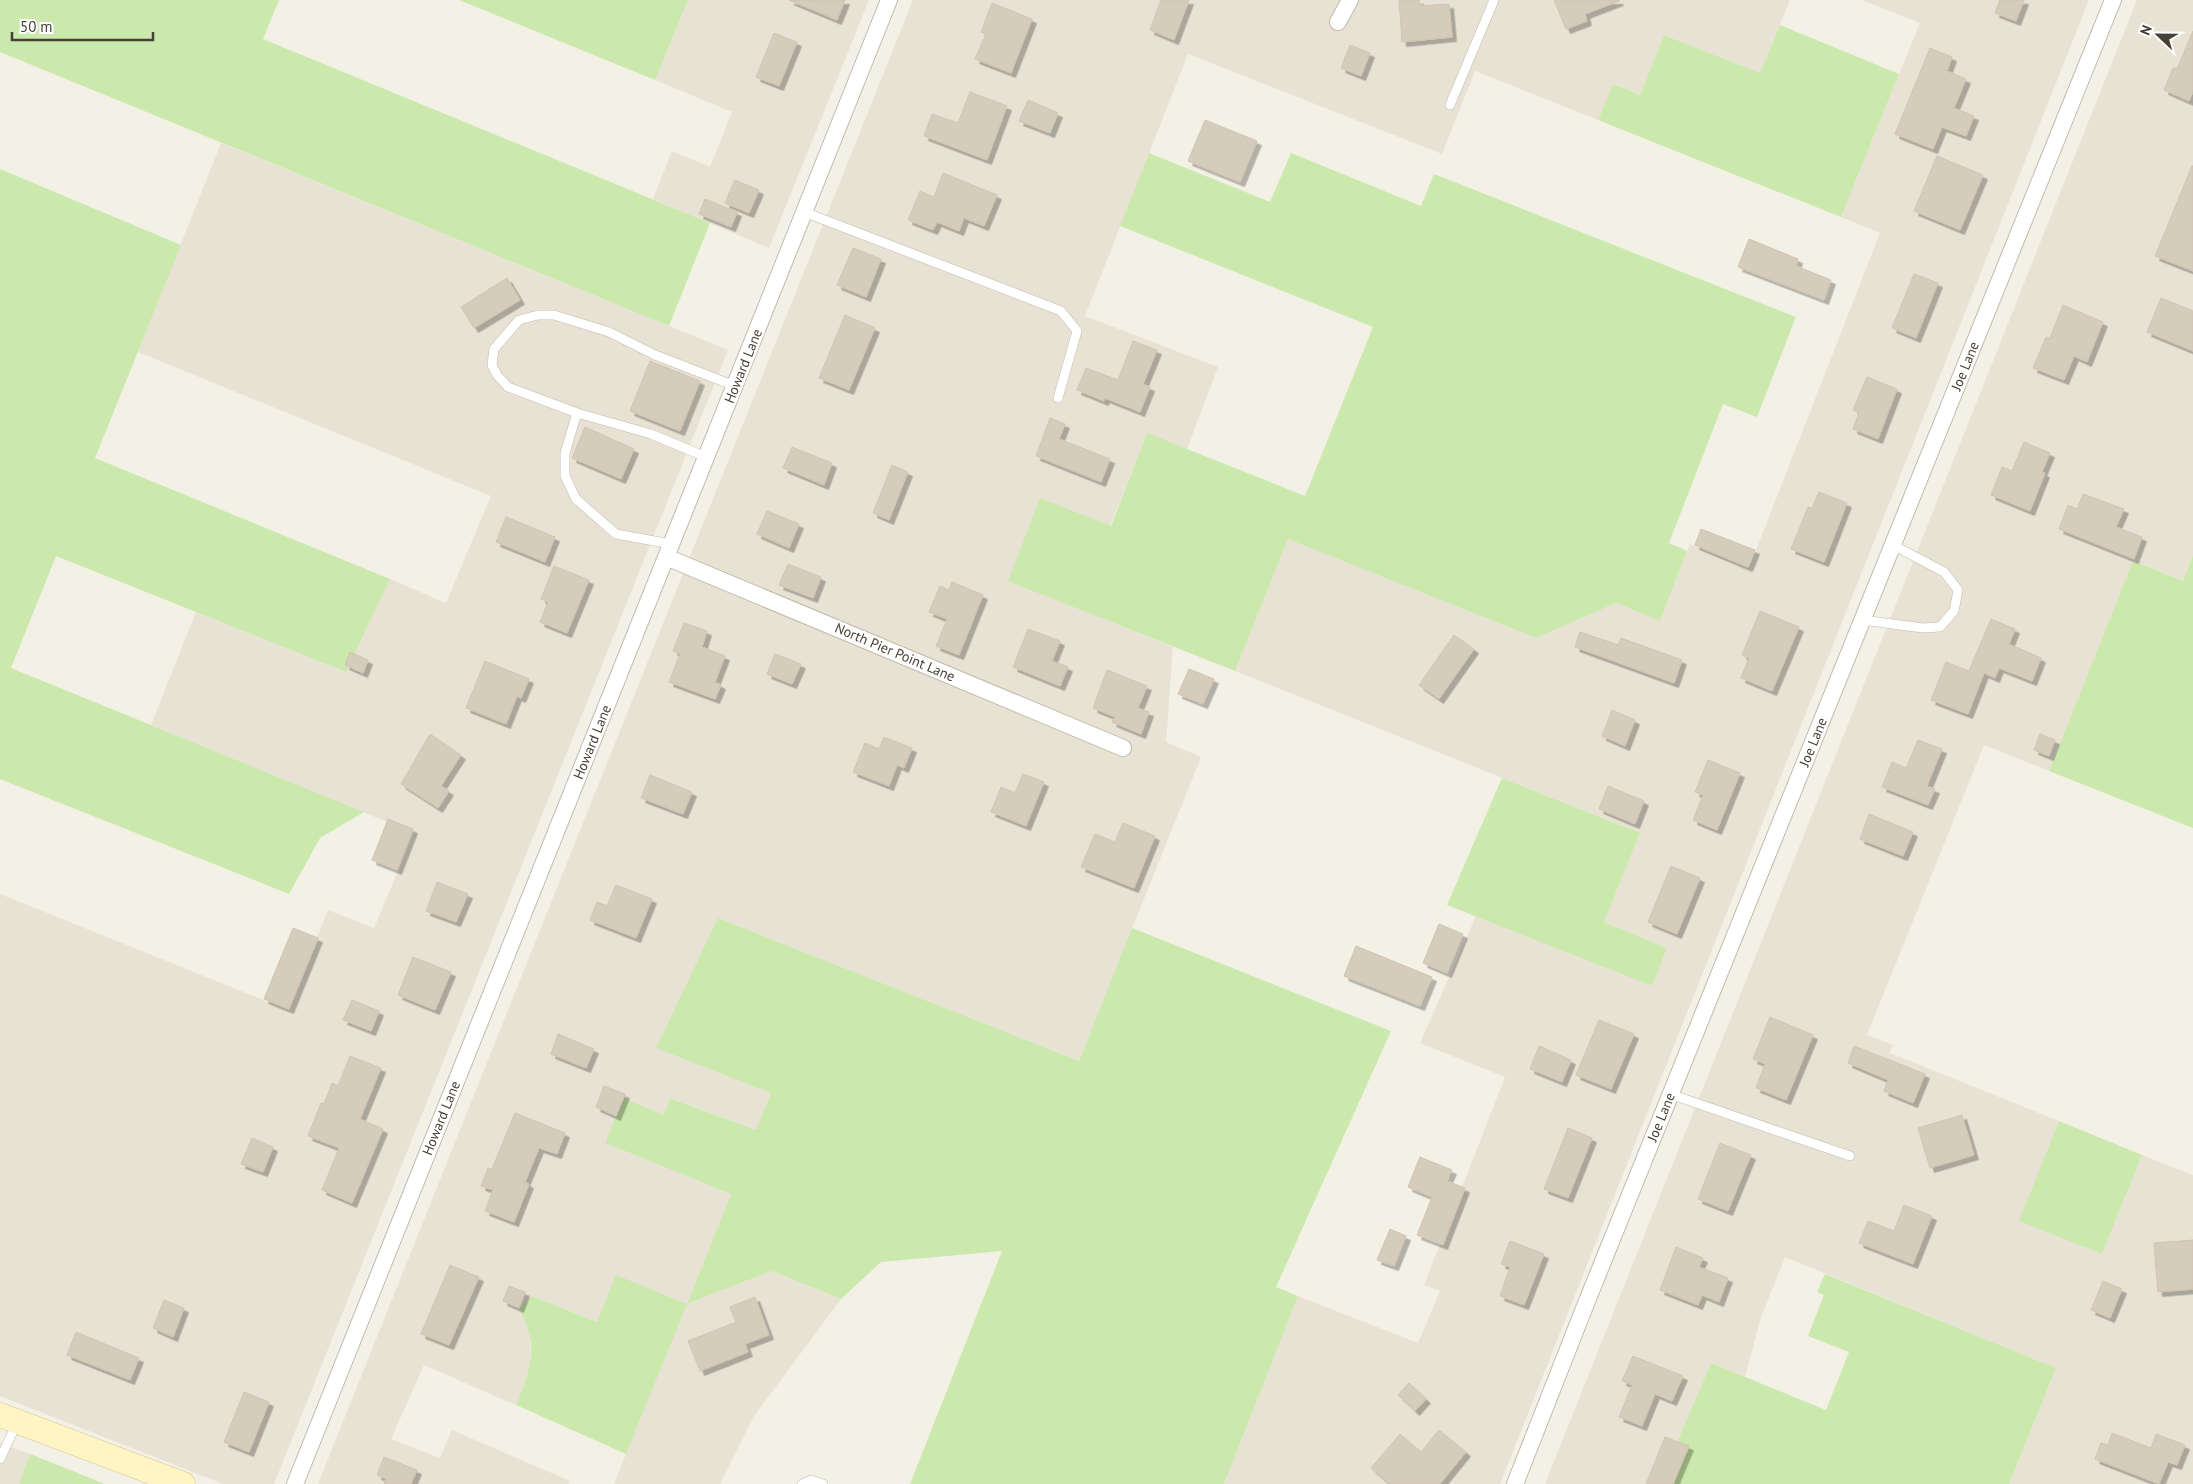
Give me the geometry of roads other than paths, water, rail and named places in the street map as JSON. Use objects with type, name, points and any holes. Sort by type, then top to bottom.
[{"type":"main road","points":[[9,1419],[183,1484]]},
{"type":"street","name":"Howard Lane","points":[[295,1484],[889,0]]},
{"type":"street","points":[[1338,22],[1350,0]]},
{"type":"street","name":"Joe Lane","points":[[1515,1484],[1670,1094],[2113,0]]},
{"type":"street","name":"North Pier Point Lane","points":[[669,550],[1123,748]]},
{"type":"lane","points":[[1450,105],[1494,0]]},
{"type":"lane","points":[[804,212],[1061,311],[1077,331],[1058,398]]},
{"type":"lane","points":[[706,457],[651,434],[577,413],[508,387],[497,375],[492,365],[494,349],[518,320],[538,315],[554,315],[609,332],[656,355],[735,386]]},
{"type":"lane","points":[[577,413],[565,453],[565,476],[576,499],[616,534],[669,550]]},
{"type":"lane","points":[[1862,620],[1923,628],[1940,626],[1954,611],[1958,590],[1944,572],[1892,545]]},
{"type":"lane","points":[[1670,1094],[1850,1156]]},
{"type":"lane","points":[[0,1460],[9,1419]]},
{"type":"lane","points":[[802,1484],[810,1480],[823,1484]]}]
